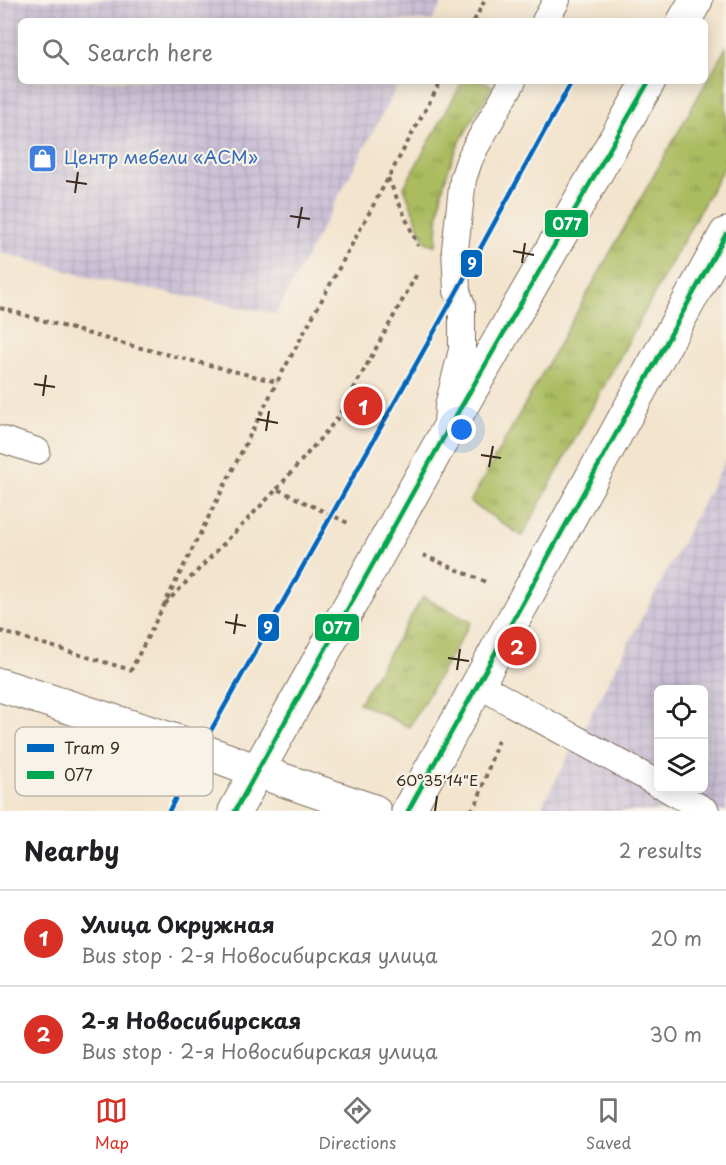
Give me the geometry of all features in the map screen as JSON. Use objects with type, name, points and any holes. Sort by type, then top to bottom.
[{"type":"main road","points":[[686,18],[696,0]]},
{"type":"main road","points":[[235,811],[446,433],[647,84]]},
{"type":"main road","points":[[408,811],[726,234]]},
{"type":"main road","points":[[0,685],[132,727]]},
{"type":"main road","points":[[213,755],[374,811]]},
{"type":"lane","points":[[547,18],[557,0]]},
{"type":"lane","points":[[446,433],[448,406],[462,350],[462,305],[457,291],[455,249],[463,178],[475,148],[511,84]]},
{"type":"lane","points":[[0,439],[37,452]]},
{"type":"lane","points":[[478,684],[654,782]]},
{"type":"lane","points":[[673,793],[706,811]]},
{"type":"path","points":[[476,18],[485,0]]},
{"type":"path","points":[[0,631],[131,670],[277,382],[439,84]]},
{"type":"path","points":[[388,178],[420,250]]},
{"type":"path","points":[[277,489],[337,419],[419,271]]},
{"type":"path","points":[[0,308],[122,343],[277,382]]},
{"type":"shaded area","points":[[0,0],[444,0],[434,18],[18,18],[18,84],[398,84],[276,314],[97,279],[0,252]]},
{"type":"shaded area","points":[[726,459],[726,811],[539,811],[578,739]]},
{"type":"green space","points":[[726,47],[726,163],[522,536],[470,502],[705,84],[708,84],[708,79]]},
{"type":"green space","points":[[461,84],[492,86],[466,130],[450,165],[442,193],[436,246],[425,242],[404,187]]},
{"type":"green space","points":[[423,597],[471,622],[409,727],[359,703]]},
{"type":"tram line","name":"9","points":[[213,727],[570,84]]},
{"type":"tram line","name":"9","points":[[169,811],[177,796]]},
{"type":"transit line","name":"077","points":[[235,811],[446,433],[647,84]]},
{"type":"transit line","name":"077","points":[[408,811],[726,234]]},
{"type":"place","name":"Центр мебели «АСМ»","points":[[43,158]]},
{"type":"place","name":"Улица Окружная","points":[[363,406]]},
{"type":"place","name":"2-я Новосибирская","points":[[517,646]]}]
